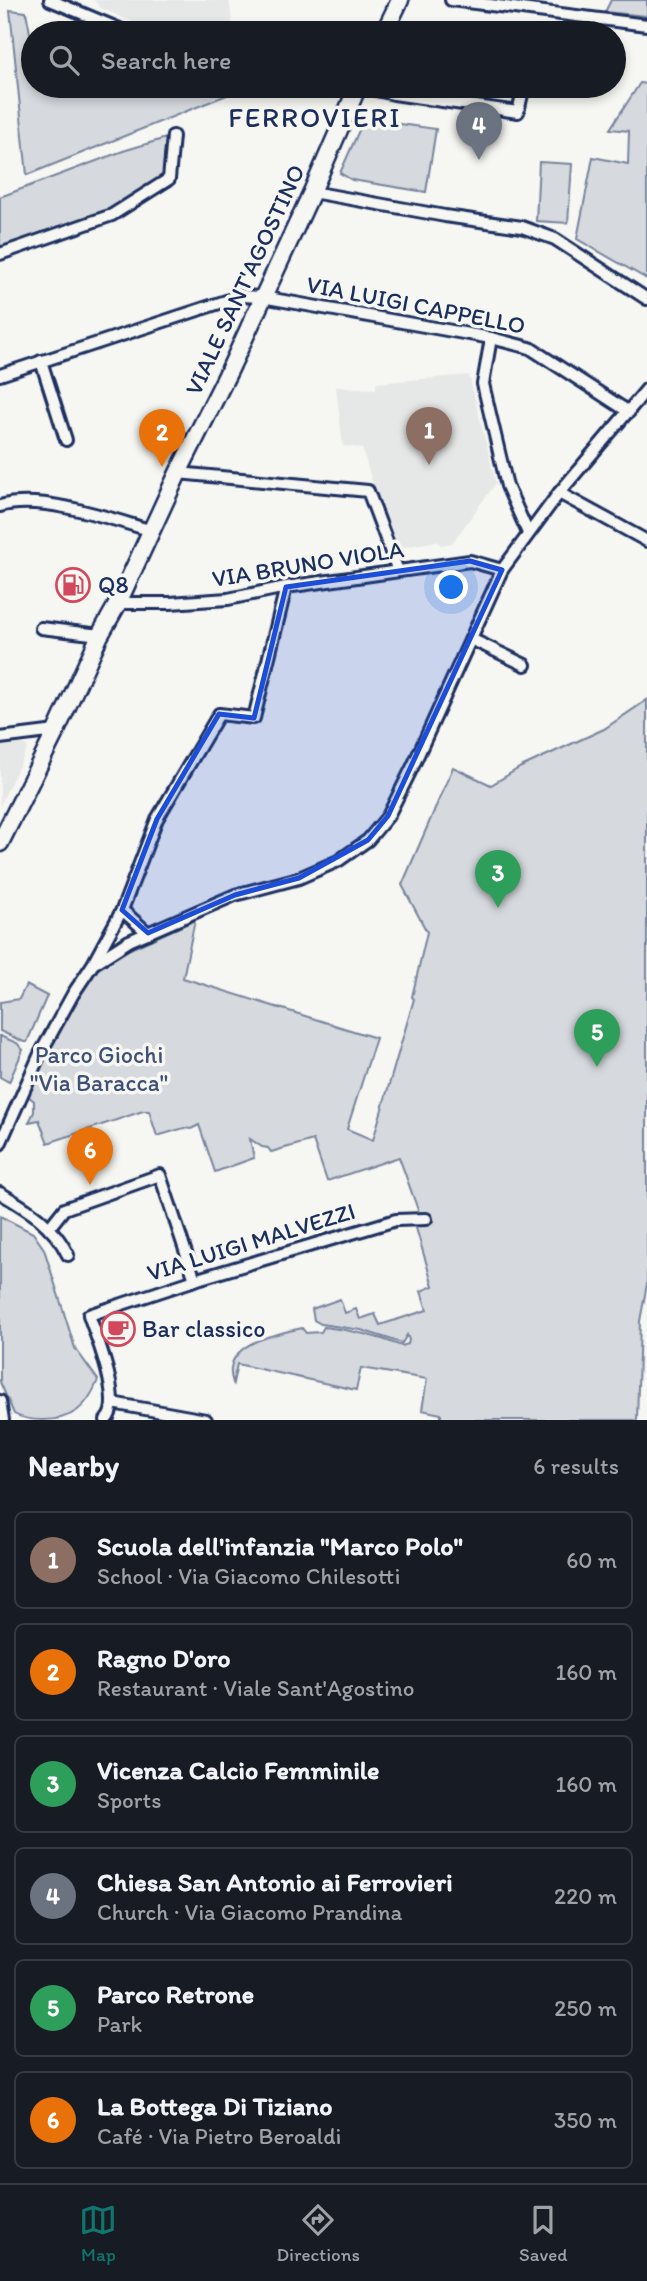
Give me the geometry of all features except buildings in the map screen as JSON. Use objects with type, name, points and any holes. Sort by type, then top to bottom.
[{"type":"main road","points":[[390,21],[400,0]]},
{"type":"main road","name":"VIALE SANT'AGOSTINO","points":[[0,843],[230,369],[312,192],[352,98]]},
{"type":"street","points":[[50,0],[78,6],[106,21]]},
{"type":"street","points":[[451,0],[614,21]]},
{"type":"street","points":[[626,22],[647,25]]},
{"type":"street","points":[[422,98],[518,112],[521,98]]},
{"type":"street","points":[[0,254],[112,215],[169,179],[173,136]]},
{"type":"street","points":[[312,192],[522,227],[555,239],[647,299]]},
{"type":"street","name":"VIA LUIGI CAPPELLO","points":[[0,375],[241,296],[262,297],[491,338],[530,348],[629,412]]},
{"type":"street","points":[[491,338],[483,384],[507,486],[528,533]]},
{"type":"street","points":[[41,361],[66,440]]},
{"type":"street","points":[[93,964],[130,941],[235,895],[309,874],[338,861],[368,840],[388,816],[413,766],[502,570],[559,493],[647,389]]},
{"type":"street","points":[[178,473],[368,491],[398,571]]},
{"type":"street","points":[[559,493],[647,541]]},
{"type":"street","points":[[0,506],[8,503],[43,504],[105,517],[153,531]]},
{"type":"street","name":"VIA BRUNO VIOLA","points":[[118,603],[228,599],[286,587],[470,561],[502,570]]},
{"type":"street","points":[[0,1144],[40,1054],[122,910],[157,819],[219,714],[254,718],[286,587]]},
{"type":"street","points":[[41,628],[100,635]]},
{"type":"street","points":[[471,639],[525,665]]},
{"type":"street","points":[[0,738],[56,732]]},
{"type":"street","points":[[122,910],[148,933]]},
{"type":"street","points":[[49,1228],[64,1209],[160,1175],[195,1280]]},
{"type":"street","points":[[0,1194],[30,1211],[60,1237],[68,1255]]},
{"type":"street","name":"VIA LUIGI MALVEZZI","points":[[112,1404],[111,1382],[89,1315],[195,1280],[396,1220],[426,1219]]},
{"type":"street","points":[[0,1401],[3,1420]]},
{"type":"street","points":[[106,1420],[110,1416],[112,1404],[206,1420]]},
{"type":"highlighted area","points":[[470,561],[502,570],[388,816],[368,840],[299,878],[235,895],[148,933],[122,910],[157,819],[219,714],[254,718],[286,587]]},
{"type":"shaded area","points":[[94,0],[229,0],[232,21],[130,21],[100,8]]},
{"type":"shaded area","points":[[469,375],[496,483],[452,543],[441,545],[437,541],[404,547],[404,553],[394,556],[362,448],[343,446],[336,387],[376,389],[376,383]]},
{"type":"shaded area","points":[[13,739],[28,747],[0,805],[0,743]]},
{"type":"green space","points":[[611,0],[647,0],[647,16],[605,12]]},
{"type":"green space","points":[[10,10],[26,12],[28,21],[21,21],[21,98],[220,98],[27,175]]},
{"type":"green space","points":[[640,83],[647,84],[647,279],[577,239],[593,157],[628,164],[629,131],[610,129]]},
{"type":"green space","points":[[364,119],[436,129],[426,192],[352,180],[340,173]]},
{"type":"green space","points":[[173,136],[169,179],[112,215],[0,254],[0,197],[123,151]]},
{"type":"green space","points":[[539,162],[572,164],[568,223],[536,221]]},
{"type":"green space","name":"Parco Giochi \"Via Baracca\"","points":[[647,700],[647,1284],[640,1321],[637,1420],[441,1420],[441,1414],[422,1410],[427,1379],[361,1368],[356,1390],[237,1364],[233,1383],[231,1370],[234,1359],[242,1350],[252,1343],[291,1330],[302,1328],[306,1333],[321,1332],[324,1327],[364,1334],[402,1346],[408,1344],[407,1335],[402,1343],[361,1330],[321,1324],[314,1320],[312,1309],[340,1299],[345,1313],[356,1309],[360,1319],[375,1314],[380,1325],[427,1310],[421,1291],[433,1286],[416,1228],[423,1224],[399,1157],[327,1181],[313,1140],[271,1152],[250,1139],[254,1158],[215,1172],[199,1125],[157,1136],[149,1111],[48,1143],[39,1120],[29,1122],[34,1112],[34,1101],[27,1095],[72,997],[93,970],[108,959],[195,920],[183,978],[376,1038],[347,1129],[373,1140],[414,999],[412,997],[427,932],[402,885],[453,767],[491,785],[521,767],[604,729]]},
{"type":"green space","points":[[26,985],[47,996],[27,1042],[24,1042],[0,1031],[0,1002],[19,999]]},
{"type":"green space","points":[[0,1036],[17,1043],[23,1050],[9,1082],[0,1077]]},
{"type":"green space","points":[[0,1216],[33,1233],[44,1249],[75,1348],[98,1380],[83,1405],[62,1418],[34,1420],[14,1414],[0,1382]]},
{"type":"place","name":"Chiesa San Antonio ai Ferrovieri","points":[[479,160]]},
{"type":"place","name":"Scuola dell'infanzia \"Marco Polo\"","points":[[429,465]]},
{"type":"place","name":"Ragno D'oro","points":[[162,467]]},
{"type":"place","name":"Q8","points":[[73,585]]},
{"type":"place","name":"Vicenza Calcio Femminile","points":[[498,908]]},
{"type":"place","name":"Parco Retrone","points":[[597,1067]]},
{"type":"place","name":"La Bottega Di Tiziano","points":[[90,1185]]},
{"type":"place","name":"Bar classico","points":[[118,1329]]},
{"type":"district","name":"FERROVIERI","points":[[315,117]]}]
